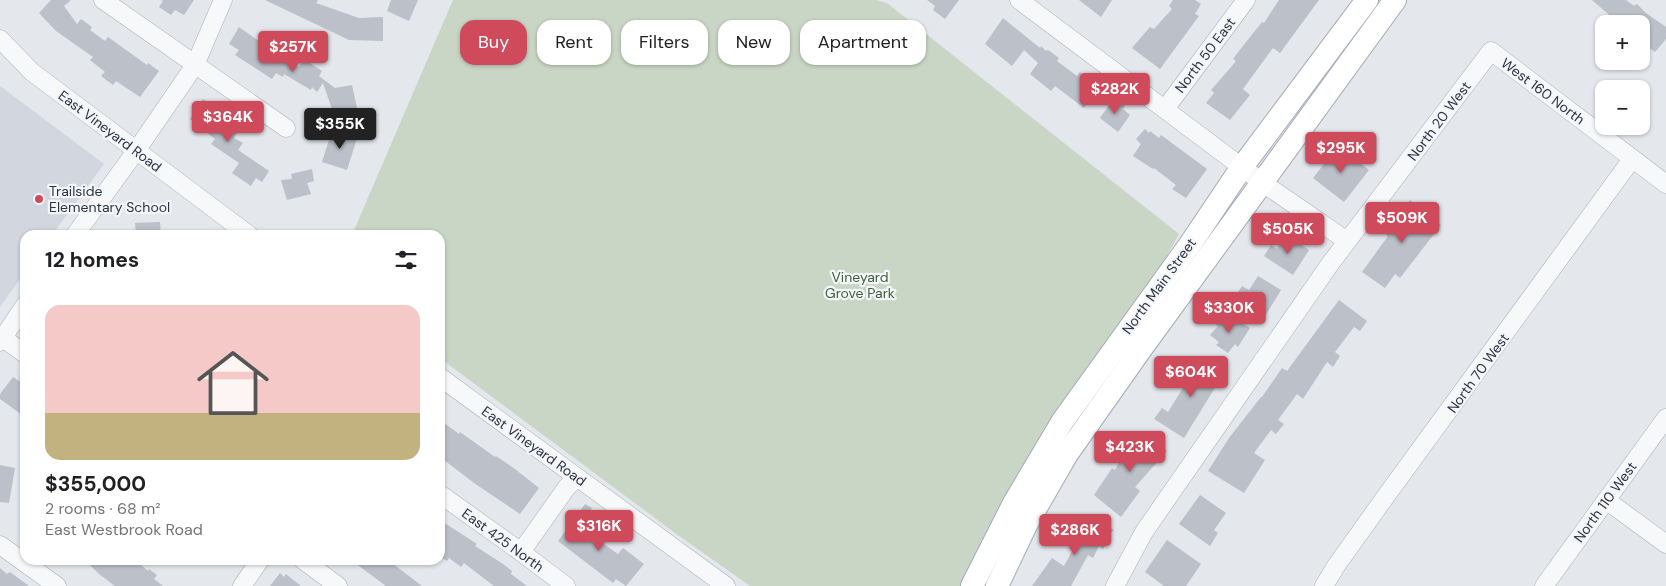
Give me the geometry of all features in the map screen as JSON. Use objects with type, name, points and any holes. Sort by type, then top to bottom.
[{"type":"main road","name":"North Main Street","points":[[972,586],[1014,503],[1062,422],[1191,243],[1242,167],[1367,0]]},
{"type":"main road","name":"North Main Street","points":[[996,586],[1026,525],[1067,454],[1141,349],[1395,0]]},
{"type":"street","points":[[104,0],[286,128]]},
{"type":"street","points":[[79,230],[195,65],[223,0]]},
{"type":"street","points":[[1019,0],[1039,6],[1165,109],[1263,183],[1347,241]]},
{"type":"street","name":"North 50 East","points":[[1165,109],[1246,0]]},
{"type":"street","name":"East Vineyard Road","points":[[0,40],[32,72],[242,230]]},
{"type":"street","name":"West 160 North","points":[[1491,51],[1666,184]]},
{"type":"street","name":"North 20 West","points":[[1115,586],[1144,532],[1347,241],[1491,51]]},
{"type":"street","name":"North 70 West","points":[[1324,586],[1375,512],[1632,160]]},
{"type":"street","points":[[20,312],[1,340],[20,351]]},
{"type":"street","name":"East Vineyard Road","points":[[445,381],[726,586]]},
{"type":"street","name":"North 110 West","points":[[1544,586],[1666,418]]},
{"type":"street","points":[[522,552],[567,487],[577,478]]},
{"type":"street","name":"East 425 North","points":[[445,498],[566,586]]},
{"type":"street","points":[[1606,500],[1666,544]]},
{"type":"street","points":[[0,545],[20,559]]},
{"type":"street","points":[[28,565],[57,586]]},
{"type":"street","points":[[242,586],[257,565]]},
{"type":"street","points":[[310,565],[338,586]]},
{"type":"shaded area","name":"Trailside Elementary School","points":[[0,86],[104,164],[56,230],[20,230],[20,279],[0,307]]},
{"type":"green space","name":"Vineyard Grove Park","points":[[453,0],[876,0],[887,3],[908,20],[800,20],[800,65],[926,65],[926,34],[1179,234],[1145,295],[962,586],[750,586],[675,533],[445,362],[445,230],[354,230]]},
{"type":"building","points":[[51,0],[71,0],[64,6],[77,24],[81,19],[92,27],[90,30],[105,41],[108,37],[147,65],[148,63],[159,71],[140,97],[116,81],[113,85],[101,76],[105,72],[90,60],[93,57],[56,31],[39,13]]},
{"type":"building","points":[[161,0],[194,0],[184,15],[175,10],[171,15],[159,7],[163,1]]},
{"type":"building","points":[[265,0],[318,0],[316,3],[359,18],[383,17],[383,41],[349,40]]},
{"type":"building","points":[[391,0],[418,0],[409,21],[387,11]]},
{"type":"building","points":[[927,0],[959,0],[945,19],[933,10],[935,6]]},
{"type":"building","points":[[1079,0],[1112,0],[1101,17]]},
{"type":"building","points":[[1173,0],[1195,0],[1201,4],[1195,14],[1199,16],[1160,69],[1132,48],[1150,27],[1154,29],[1172,9],[1169,6]]},
{"type":"building","points":[[1279,0],[1319,0],[1280,53],[1273,48],[1243,89],[1250,95],[1230,120],[1206,103],[1214,93],[1211,90],[1236,61],[1233,59],[1262,22],[1264,23]]},
{"type":"building","points":[[1592,0],[1626,0],[1634,6],[1637,4],[1649,15],[1609,15]]},
{"type":"building","points":[[1650,16],[1666,27],[1666,39],[1655,52],[1650,48]]},
{"type":"building","points":[[1003,18],[1040,48],[1041,46],[1059,58],[1057,61],[1077,76],[1080,72],[1091,81],[1088,84],[1092,86],[1090,89],[1095,92],[1084,108],[1055,86],[1051,91],[1030,74],[1038,63],[1024,50],[1012,66],[985,44]]},
{"type":"building","points":[[239,27],[259,41],[258,44],[299,67],[304,59],[322,71],[319,76],[335,88],[352,85],[357,108],[349,109],[351,117],[336,121],[323,83],[317,92],[312,87],[311,90],[284,74],[283,77],[276,73],[272,79],[235,55],[239,50],[229,44]]},
{"type":"building","points":[[1114,98],[1125,106],[1123,109],[1130,115],[1118,132],[1100,118]]},
{"type":"building","points":[[203,99],[221,112],[216,119],[238,131],[234,138],[243,143],[238,150],[269,171],[262,182],[256,178],[251,186],[232,173],[239,163],[211,144],[215,139],[190,119]]},
{"type":"building","points":[[1145,129],[1159,138],[1161,135],[1207,169],[1186,198],[1172,189],[1176,185],[1154,168],[1133,156],[1141,144],[1136,139]]},
{"type":"building","points":[[332,130],[357,138],[347,170],[322,162]]},
{"type":"building","points":[[1338,146],[1369,170],[1344,202],[1313,178]]},
{"type":"building","points":[[312,169],[314,181],[307,183],[311,194],[287,200],[281,180],[292,179],[291,174]]},
{"type":"building","points":[[1410,200],[1441,225],[1400,278],[1395,274],[1385,288],[1362,272],[1388,236],[1384,233]]},
{"type":"building","points":[[160,222],[161,230],[136,230],[135,223]]},
{"type":"building","points":[[1286,235],[1309,250],[1293,275],[1264,256],[1271,245],[1277,249]]},
{"type":"building","points":[[1258,276],[1281,290],[1265,316],[1235,297],[1242,286],[1249,290]]},
{"type":"building","points":[[1339,300],[1367,321],[1360,331],[1354,327],[1335,352],[1340,356],[1333,367],[1327,362],[1303,399],[1297,394],[1278,420],[1284,424],[1276,434],[1271,430],[1254,453],[1265,460],[1244,493],[1208,471],[1229,438],[1262,397],[1282,368],[1287,371]]},
{"type":"building","points":[[1221,316],[1230,323],[1233,318],[1250,328],[1238,347],[1235,344],[1228,353],[1216,345],[1219,342],[1210,335],[1218,326],[1215,324]]},
{"type":"building","points":[[1202,358],[1224,373],[1184,438],[1154,419],[1162,408],[1168,412],[1186,383],[1179,379],[1186,368],[1192,372]]},
{"type":"building","points":[[13,377],[20,382],[20,413],[0,399],[0,394]]},
{"type":"building","points":[[445,424],[515,469],[539,488],[520,514],[445,461]]},
{"type":"building","points":[[1140,432],[1144,432],[1167,451],[1135,487],[1140,491],[1121,517],[1094,495],[1112,468],[1115,470],[1126,448]]},
{"type":"building","points":[[0,465],[15,468],[9,503],[0,502]]},
{"type":"building","points":[[1200,495],[1226,513],[1214,530],[1218,533],[1210,546],[1179,524]]},
{"type":"building","points":[[585,504],[592,508],[580,527],[618,554],[623,548],[644,564],[626,586],[616,579],[613,583],[558,541]]},
{"type":"building","points":[[1084,521],[1096,530],[1101,523],[1114,530],[1107,536],[1110,538],[1103,549],[1099,546],[1093,558],[1088,555],[1071,586],[1032,586],[1052,558],[1064,566],[1075,546],[1069,542]]},
{"type":"building","points":[[445,523],[477,544],[475,546],[503,564],[512,571],[511,574],[527,586],[494,586],[464,563],[461,567],[449,558],[447,561],[445,560]]},
{"type":"building","points":[[1167,540],[1201,564],[1186,586],[1164,586],[1145,572]]},
{"type":"building","points":[[90,565],[141,565],[157,575],[154,579],[163,586],[115,586]]},
{"type":"building","points":[[358,565],[395,565],[422,586],[386,586]]},
{"type":"building","points":[[0,568],[7,574],[10,572],[29,586],[0,586]]},
{"type":"building","points":[[280,573],[284,577],[286,574],[301,586],[270,586]]},
{"type":"place","name":"Trailside Elementary School","points":[[39,199]]}]
